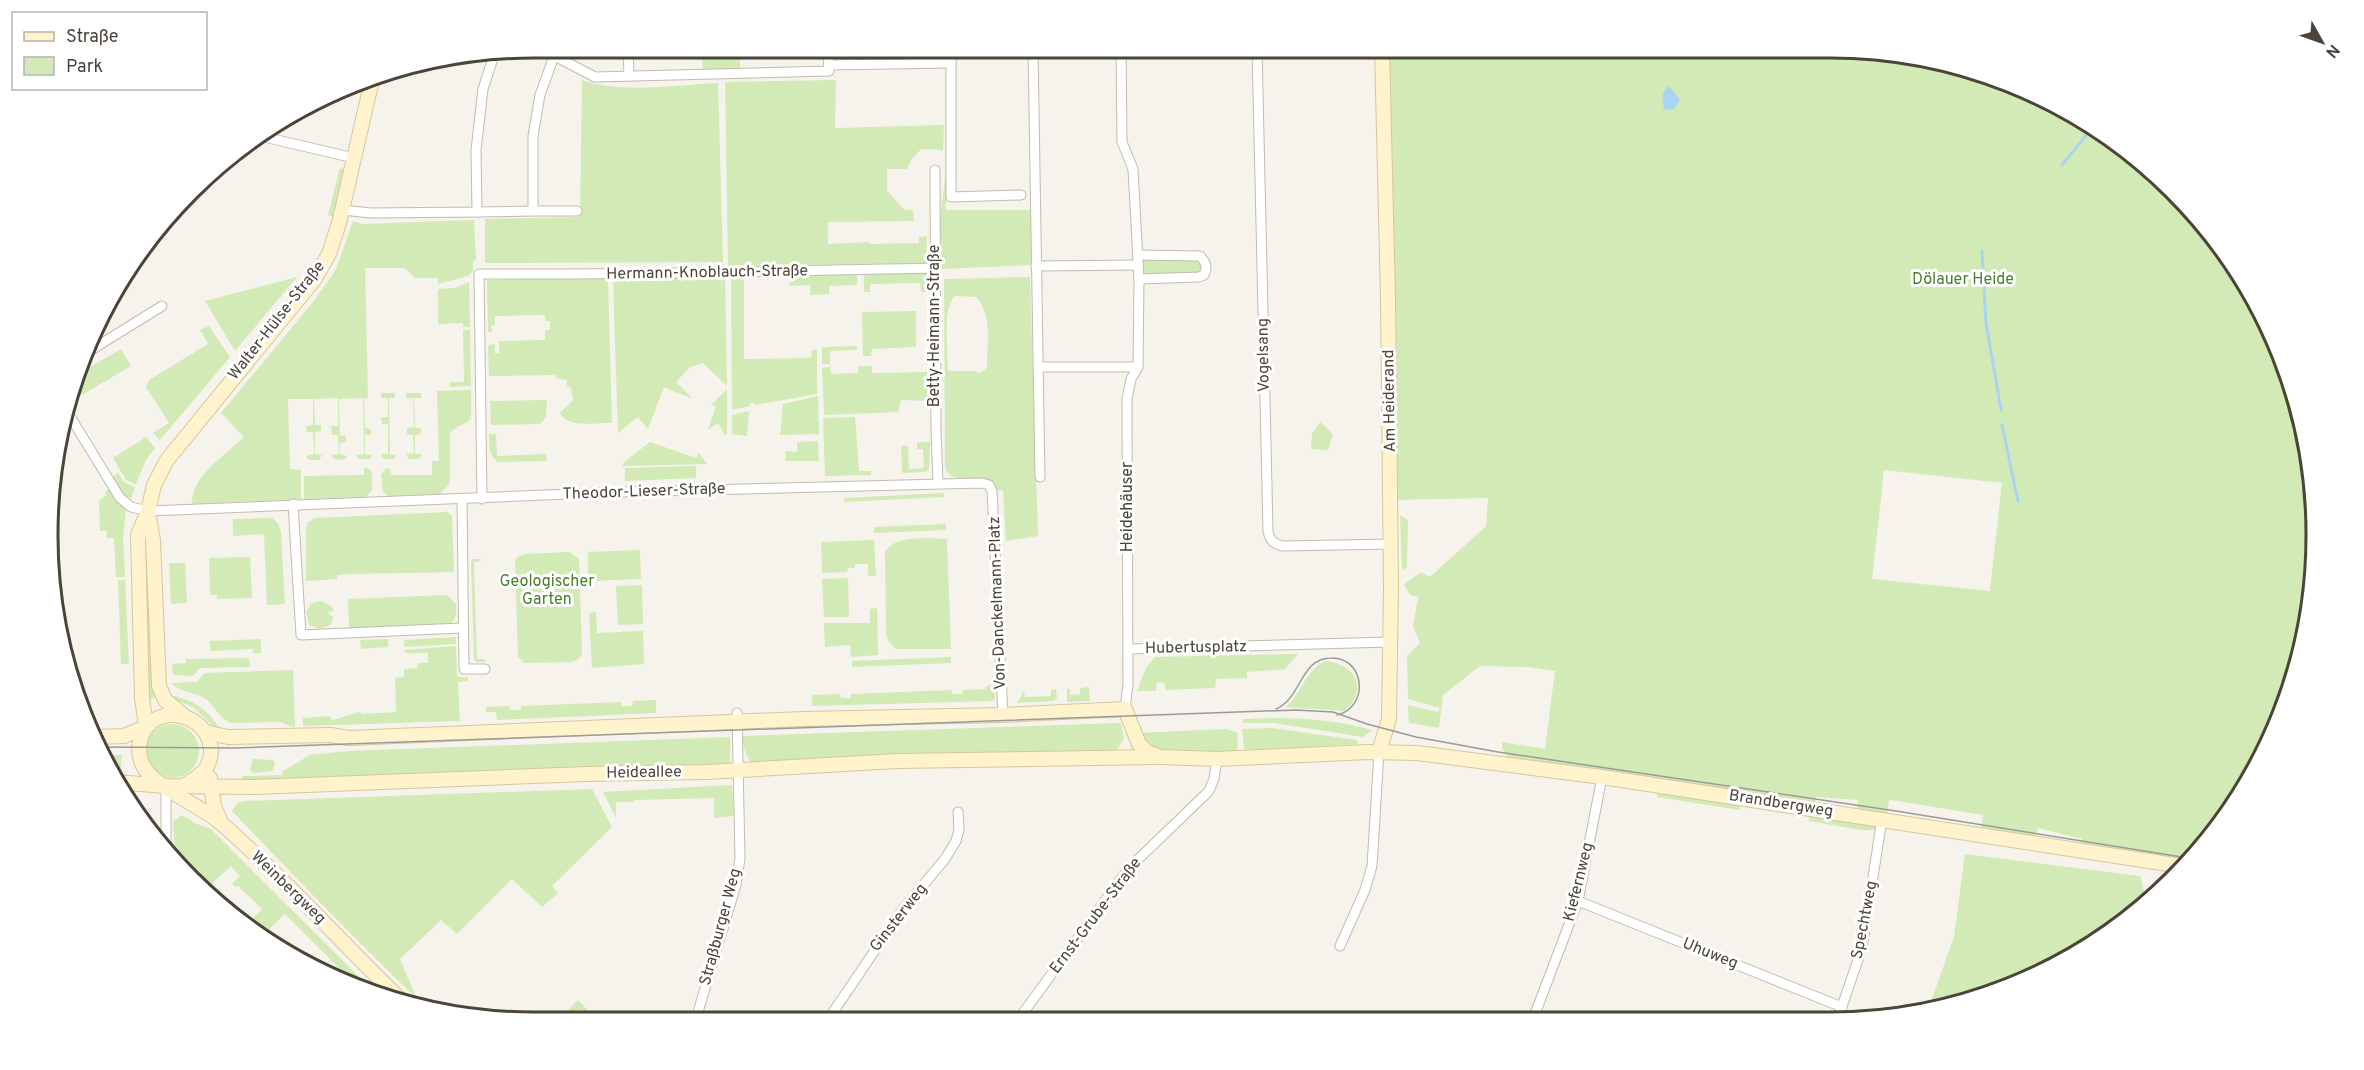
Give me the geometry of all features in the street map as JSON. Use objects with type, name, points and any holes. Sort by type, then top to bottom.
[{"type":"main road","name":"Am Heiderand","points":[[1379,752],[1389,719],[1391,544],[1389,310],[1382,58]]},
{"type":"main road","name":"Walter-Hülse-Straße","points":[[146,727],[142,698],[138,535],[148,511],[154,485],[167,460],[319,273],[333,244],[370,89]]},
{"type":"main road","name":"Walter-Hülse-Straße","points":[[148,511],[153,540],[159,686],[165,700],[183,715]]},
{"type":"main road","points":[[205,732],[228,738],[332,735],[348,738],[737,718],[1003,715],[1125,709]]},
{"type":"main road","name":"Hubertusplatz","points":[[1125,709],[1133,733],[1143,748],[1161,757]]},
{"type":"main road","points":[[104,737],[117,738],[146,727],[158,718],[183,715],[196,722],[205,732],[209,748],[214,806],[221,823]]},
{"type":"main road","points":[[146,727],[140,743],[141,760],[150,775],[166,786]]},
{"type":"main road","points":[[1115,757],[1125,750],[1133,733]]},
{"type":"main road","points":[[1161,757],[1217,759],[1379,752]]},
{"type":"main road","name":"Brandbergweg","points":[[1379,752],[1417,753],[1602,777],[2173,865]]},
{"type":"main road","name":"Heideallee","points":[[190,782],[211,787],[255,787],[401,780],[445,781],[738,770],[897,761],[1161,757]]},
{"type":"main road","points":[[128,783],[166,786],[190,782],[204,772],[209,761]]},
{"type":"main road","name":"Weinbergweg","points":[[166,786],[221,823],[389,988]]},
{"type":"street","points":[[533,211],[533,136],[540,95],[553,58]]},
{"type":"street","points":[[558,58],[595,77],[829,71],[829,58]]},
{"type":"street","points":[[628,58],[629,76]]},
{"type":"street","points":[[951,58],[951,197],[1021,195]]},
{"type":"street","points":[[1033,58],[1040,477]]},
{"type":"street","name":"Heidehäuser","points":[[1120,58],[1122,141],[1133,169],[1138,255],[1138,367],[1131,379],[1127,399],[1129,649]]},
{"type":"street","name":"Vogelsang","points":[[1257,58],[1259,201],[1270,539],[1276,545],[1283,546],[1391,544]]},
{"type":"street","points":[[477,212],[476,150],[482,96],[492,61]]},
{"type":"street","points":[[829,64],[951,63]]},
{"type":"street","points":[[271,139],[354,158]]},
{"type":"street","name":"Betty-Heimann-Straße","points":[[935,170],[938,483]]},
{"type":"street","points":[[342,210],[370,213],[577,211]]},
{"type":"street","points":[[1138,255],[1200,256],[1205,261],[1207,269],[1204,275],[1199,277],[1138,279]]},
{"type":"street","points":[[1036,267],[1137,265]]},
{"type":"street","name":"Hermann-Knoblauch-Straße","points":[[482,498],[479,274],[610,275],[935,268]]},
{"type":"street","points":[[98,345],[162,306]]},
{"type":"street","points":[[1038,368],[1138,367]]},
{"type":"street","points":[[73,422],[120,498],[131,507],[148,511]]},
{"type":"street","name":"Theodor-Lieser-Straße","points":[[148,511],[630,491],[938,483],[982,483],[989,485],[992,491]]},
{"type":"street","name":"Von-Danckelmann-Platz","points":[[992,491],[1003,715]]},
{"type":"street","points":[[462,499],[464,669],[485,669]]},
{"type":"street","points":[[293,504],[300,635],[462,628]]},
{"type":"street","name":"Hubertusplatz","points":[[1125,709],[1129,649],[1389,642]]},
{"type":"street","name":"Straßburger Weg","points":[[698,1012],[736,885],[740,858],[737,718]]},
{"type":"street","points":[[1340,946],[1365,890],[1372,866],[1379,752]]},
{"type":"street","name":"Ernst-Grube-Straße","points":[[1024,1012],[1129,868],[1209,791],[1214,779],[1217,759]]},
{"type":"street","name":"Kiefernweg","points":[[1536,1012],[1578,901],[1602,777]]},
{"type":"street","points":[[166,786],[166,836]]},
{"type":"street","name":"Ginsterweg","points":[[832,1012],[903,909],[945,859],[956,841],[959,830],[958,812]]},
{"type":"street","name":"Spechtweg","points":[[1840,1011],[1862,948],[1882,819]]},
{"type":"street","name":"Uhuweg","points":[[1578,901],[1842,1007]]},
{"type":"green space","points":[[702,58],[740,58],[740,69],[703,70]]},
{"type":"green space","name":"Dölauer Heide","points":[[1384,58],[1829,58],[1891,63],[1922,68],[1982,84],[2067,122],[2119,157],[2143,177],[2166,198],[2207,245],[2242,297],[2256,324],[2280,382],[2289,412],[2296,442],[2304,504],[2306,535],[2301,597],[2296,628],[2280,688],[2256,746],[2225,800],[2176,861],[2081,845],[2082,839],[2038,828],[2035,838],[1981,831],[1983,815],[1898,801],[1889,800],[1887,815],[1857,810],[1858,800],[1816,797],[1815,804],[1509,758],[1502,748],[1502,742],[1545,749],[1555,671],[1528,667],[1480,666],[1443,695],[1439,728],[1409,723],[1408,705],[1438,712],[1440,708],[1408,699],[1407,656],[1420,643],[1413,626],[1418,597],[1410,595],[1404,584],[1421,572],[1430,577],[1486,526],[1488,498],[1392,500]],"holes":[[[1884,470],[2002,483],[1990,591],[1872,579]]]},
{"type":"green space","points":[[582,80],[631,88],[718,83],[723,262],[485,263],[485,219],[580,217]]},
{"type":"green space","points":[[836,80],[835,128],[944,125],[943,150],[921,149],[911,160],[907,169],[887,169],[887,191],[905,210],[913,210],[914,221],[828,222],[828,244],[919,243],[919,237],[927,236],[926,263],[728,266],[725,82]]},
{"type":"green space","points":[[948,156],[949,183],[945,210],[1032,210],[1034,265],[941,269],[940,217]]},
{"type":"green space","points":[[340,168],[346,170],[334,217],[328,215]]},
{"type":"green space","points":[[474,220],[476,260],[473,261],[473,271],[468,276],[438,284],[438,278],[415,278],[405,268],[365,268],[368,398],[364,398],[365,428],[371,429],[371,435],[365,435],[365,454],[372,455],[370,459],[359,459],[356,455],[364,454],[363,398],[339,399],[340,436],[346,436],[346,442],[340,443],[340,454],[347,456],[344,460],[334,459],[331,455],[339,454],[338,435],[332,435],[331,426],[338,426],[338,398],[314,399],[315,425],[321,425],[321,431],[315,432],[315,454],[322,455],[319,460],[309,460],[306,456],[314,454],[313,432],[307,432],[306,426],[313,425],[313,399],[288,399],[290,469],[301,470],[301,499],[192,504],[193,494],[203,475],[244,437],[221,413],[331,277],[337,267],[353,221],[362,224]]},
{"type":"green space","points":[[1144,259],[1196,259],[1202,265],[1200,271],[1194,273],[1148,274],[1143,273],[1141,263]]},
{"type":"green space","points":[[927,272],[928,292],[921,292],[920,283],[870,284],[870,292],[864,292],[864,273]]},
{"type":"green space","points":[[857,273],[857,285],[829,286],[829,294],[810,295],[810,285],[789,286],[790,274]]},
{"type":"green space","points":[[725,275],[727,386],[703,363],[690,367],[676,382],[693,399],[664,387],[648,429],[638,417],[618,433],[613,280]]},
{"type":"green space","points":[[731,275],[744,275],[744,359],[811,358],[812,350],[817,350],[817,394],[755,405],[754,403],[732,410]]},
{"type":"green space","points":[[297,277],[235,351],[205,301]]},
{"type":"green space","points":[[1030,277],[1038,536],[1006,541],[1003,490],[997,490],[992,483],[986,480],[956,478],[950,475],[945,468],[944,279]],"holes":[[[955,296],[976,297],[985,312],[987,321],[987,366],[979,373],[948,371],[947,320],[951,302]]]},
{"type":"green space","points":[[608,279],[612,423],[583,424],[564,418],[560,413],[573,400],[571,388],[567,386],[567,380],[558,379],[554,375],[489,376],[488,345],[495,344],[495,353],[499,353],[499,341],[545,340],[545,330],[550,330],[550,321],[545,321],[545,315],[495,316],[495,325],[491,326],[492,332],[488,332],[487,280]]},
{"type":"green space","points":[[469,282],[470,327],[463,327],[463,323],[438,324],[438,289],[455,288]]},
{"type":"green space","points":[[916,311],[916,347],[872,349],[871,356],[863,356],[862,312]]},
{"type":"green space","points":[[209,326],[230,357],[160,440],[153,433],[169,423],[146,387],[149,380],[208,344],[200,330]]},
{"type":"green space","points":[[463,330],[470,330],[471,386],[450,387],[450,382],[464,382]]},
{"type":"green space","points":[[857,346],[857,350],[830,351],[830,364],[822,364],[822,347]]},
{"type":"green space","points":[[121,349],[131,366],[80,396],[90,367]]},
{"type":"green space","points":[[858,366],[872,366],[872,373],[928,372],[929,401],[901,400],[898,412],[824,415],[822,368],[830,367],[831,374],[858,373]]},
{"type":"green space","points":[[727,389],[727,434],[725,435],[718,423],[708,430],[716,406],[711,405]]},
{"type":"green space","points":[[471,390],[471,418],[450,433],[448,486],[441,494],[388,496],[383,492],[381,475],[386,468],[390,469],[391,475],[432,475],[432,461],[439,461],[437,391]]},
{"type":"green space","points":[[381,393],[395,393],[395,398],[389,398],[390,454],[396,455],[394,459],[384,459],[381,456],[388,454],[388,424],[382,424],[381,417],[388,417],[388,398],[381,398]]},
{"type":"green space","points":[[406,393],[421,393],[421,398],[414,398],[415,428],[421,428],[421,434],[415,435],[415,454],[422,454],[419,459],[409,459],[407,456],[407,454],[414,453],[413,435],[407,434],[407,428],[414,427],[413,398],[406,398]]},
{"type":"green space","points":[[818,396],[819,434],[780,435],[783,404]]},
{"type":"green space","points":[[547,400],[546,417],[540,424],[491,425],[490,401]]},
{"type":"green space","points":[[749,411],[747,436],[732,434],[732,415]]},
{"type":"green space","points":[[855,417],[859,471],[871,471],[871,475],[825,476],[823,418]]},
{"type":"green space","points":[[1320,422],[1333,434],[1328,450],[1311,449],[1312,434]]},
{"type":"green space","points":[[489,434],[496,434],[497,456],[546,454],[547,461],[498,462],[491,453]]},
{"type":"green space","points":[[146,437],[155,448],[146,460],[136,484],[126,480],[113,458]]},
{"type":"green space","points":[[818,441],[819,461],[785,461],[786,451],[797,452],[797,442]]},
{"type":"green space","points":[[650,442],[696,458],[699,453],[707,464],[623,466],[623,463]]},
{"type":"green space","points":[[917,442],[930,442],[929,470],[902,473],[901,446],[908,446],[909,469],[924,468],[923,449],[917,449]]},
{"type":"green space","points":[[696,466],[696,478],[625,481],[625,468]]},
{"type":"green space","points":[[367,468],[372,472],[372,491],[365,497],[304,499],[304,476],[364,475],[364,469]]},
{"type":"green space","points":[[118,473],[125,483],[135,487],[131,499],[124,495],[112,477]]},
{"type":"green space","points":[[108,489],[126,508],[123,537],[125,577],[116,577],[114,538],[107,538],[107,531],[100,531],[99,501],[106,495],[105,492]]},
{"type":"green space","points":[[944,493],[944,497],[844,502],[844,498]]},
{"type":"green space","points":[[447,512],[452,516],[454,572],[351,574],[337,575],[337,579],[306,581],[306,530],[308,522],[315,518]]},
{"type":"green space","points":[[1400,515],[1408,520],[1407,567],[1402,570]]},
{"type":"green space","points":[[272,518],[278,523],[281,532],[285,604],[267,605],[264,534],[233,536],[233,519]]},
{"type":"green space","points":[[946,524],[946,530],[874,533],[874,527]]},
{"type":"green space","points":[[142,538],[149,538],[156,695],[147,700]]},
{"type":"green space","points":[[947,539],[951,649],[896,649],[886,635],[885,552],[890,546],[904,540]]},
{"type":"green space","points":[[874,540],[876,576],[868,576],[868,564],[855,564],[855,568],[848,568],[847,572],[822,573],[821,542]]},
{"type":"green space","points":[[640,550],[641,579],[588,581],[588,552]]},
{"type":"green space","name":"Geologischer Garten","points":[[569,552],[579,559],[582,653],[579,659],[572,662],[524,663],[518,657],[515,561],[517,557],[525,554]]},
{"type":"green space","points":[[250,557],[252,598],[217,599],[217,595],[210,595],[209,558]]},
{"type":"green space","points":[[473,559],[481,559],[481,561],[474,562],[477,659],[485,659],[485,662],[476,662],[474,659],[471,563]]},
{"type":"green space","points":[[169,563],[185,563],[187,603],[171,604]]},
{"type":"green space","points":[[848,578],[849,617],[824,617],[822,579]]},
{"type":"green space","points":[[118,580],[125,580],[129,664],[121,664]]},
{"type":"green space","points":[[642,585],[643,624],[618,625],[616,586]]},
{"type":"green space","points":[[447,595],[456,604],[456,614],[447,626],[349,630],[348,599]]},
{"type":"green space","points":[[322,601],[331,606],[334,611],[328,612],[334,617],[330,625],[319,629],[309,625],[306,611],[312,603]]},
{"type":"green space","points":[[877,608],[878,655],[851,657],[850,645],[825,647],[824,623],[870,623],[870,609]]},
{"type":"green space","points":[[596,612],[597,633],[643,631],[644,664],[592,668],[589,613]]},
{"type":"green space","points":[[456,637],[456,644],[404,647],[404,640]]},
{"type":"green space","points":[[261,639],[261,653],[253,653],[253,649],[210,651],[210,641]]},
{"type":"green space","points":[[388,639],[388,647],[361,649],[360,640]]},
{"type":"green space","points":[[456,646],[457,677],[468,677],[468,681],[458,682],[460,721],[303,726],[303,718],[329,716],[333,720],[359,712],[363,714],[396,712],[395,678],[404,677],[404,669],[417,668],[418,663],[428,663],[428,653],[405,653],[404,650]]},
{"type":"green space","points":[[1298,654],[1285,669],[1247,672],[1247,678],[1216,679],[1215,688],[1165,690],[1165,683],[1157,682],[1156,691],[1137,691],[1146,668],[1155,657]]},
{"type":"green space","points":[[951,657],[951,663],[852,667],[852,661]]},
{"type":"green space","points":[[249,658],[250,667],[200,668],[193,676],[173,675],[172,664],[186,663],[186,659]]},
{"type":"green space","points":[[1325,661],[1344,667],[1356,679],[1356,695],[1352,703],[1344,711],[1286,707],[1313,670]]},
{"type":"green space","points":[[293,670],[295,727],[281,722],[230,723],[223,719],[206,699],[171,683],[197,682],[205,673]]},
{"type":"green space","points":[[992,676],[994,676],[995,699],[992,701],[812,706],[812,695],[840,694],[841,698],[851,698],[851,694],[952,690],[952,694],[962,694],[963,690],[986,689],[986,686],[991,685]]},
{"type":"green space","points":[[1089,687],[1090,701],[1067,702],[1067,689],[1070,689],[1070,695],[1080,694],[1080,688]]},
{"type":"green space","points":[[1056,689],[1057,698],[1053,701],[1017,703],[1024,691],[1025,697],[1051,696],[1051,690]]},
{"type":"green space","points":[[174,696],[202,708],[213,719],[221,733],[193,707],[170,698]]},
{"type":"green space","points":[[656,700],[656,713],[497,720],[496,712],[486,712],[486,707],[509,706],[510,710],[521,710],[521,706],[621,702],[621,706],[632,706],[633,701]]},
{"type":"green space","points":[[1243,719],[1324,721],[1372,730],[1363,737],[1274,723],[1243,723]]},
{"type":"green space","points":[[1121,723],[1124,739],[1113,755],[751,764],[742,736]]},
{"type":"green space","points":[[172,724],[182,726],[191,732],[197,741],[199,751],[197,761],[191,770],[182,776],[172,778],[162,776],[153,770],[147,761],[145,751],[147,741],[153,732],[162,726]]},
{"type":"green space","points":[[1272,728],[1357,740],[1358,744],[1244,749],[1242,729]]},
{"type":"green space","points":[[1226,729],[1238,733],[1237,752],[1154,751],[1138,733]]},
{"type":"green space","points":[[730,737],[730,765],[242,784],[242,776],[282,775],[283,771],[310,755],[348,751]]},
{"type":"green space","points":[[113,755],[122,755],[120,770]]},
{"type":"green space","points":[[253,759],[273,760],[275,764],[273,771],[253,773],[250,769]]},
{"type":"green space","points":[[732,785],[734,816],[714,818],[714,798],[616,802],[616,818],[603,792]]},
{"type":"green space","points":[[592,789],[612,827],[552,886],[558,893],[542,907],[512,879],[457,934],[441,920],[400,959],[416,996],[232,811],[237,803]]},
{"type":"green space","points":[[1659,790],[1740,802],[1740,810],[1657,797]]},
{"type":"green space","points":[[1809,813],[1873,824],[1878,830],[1861,830],[1809,821]]},
{"type":"green space","points":[[182,815],[211,829],[359,977],[340,969],[285,914],[268,930],[253,919],[262,909],[238,886],[232,884],[240,876],[231,866],[211,884],[175,846],[173,821]]},
{"type":"green space","points":[[1965,854],[2140,876],[2144,892],[2119,913],[2067,948],[2011,975],[1982,986],[1932,1000],[1954,937]]},
{"type":"green space","points":[[578,1000],[589,1012],[566,1012]]},
{"type":"water","points":[[1669,86],[1680,100],[1674,109],[1664,110],[1662,94]]},
{"type":"waterway","points":[[2062,165],[2087,134]]},
{"type":"waterway","points":[[1982,251],[1986,323],[2001,410]]},
{"type":"waterway","points":[[2002,425],[2018,501]]},
{"type":"tram line","points":[[1276,709],[1285,704],[1313,664],[1331,658],[1351,665],[1357,673],[1359,683],[1359,693],[1355,703],[1348,710],[1337,715]]},
{"type":"tram line","points":[[109,747],[236,748],[1296,710],[1333,712],[1416,737],[1498,752],[1896,811],[2180,857]]}]
